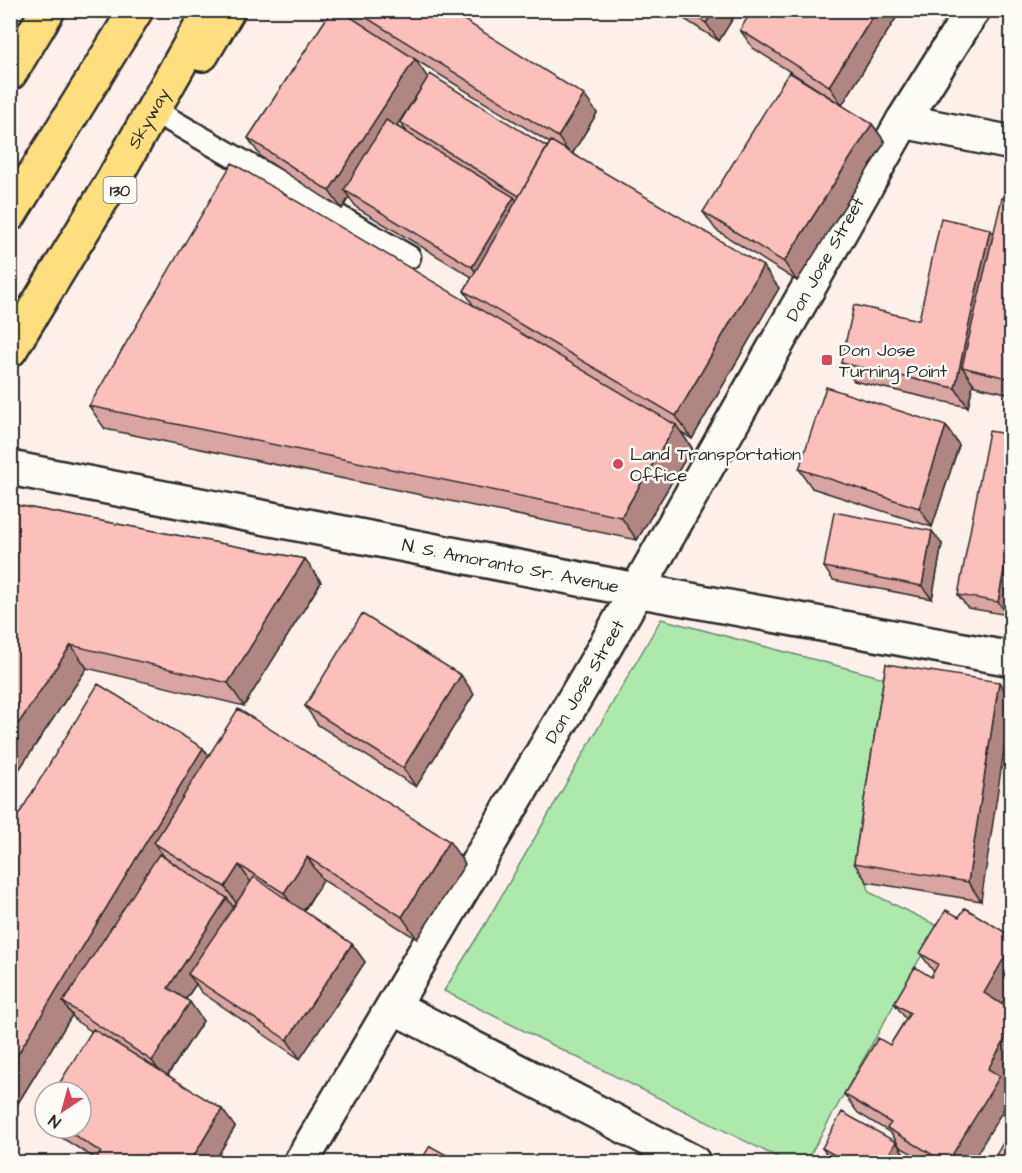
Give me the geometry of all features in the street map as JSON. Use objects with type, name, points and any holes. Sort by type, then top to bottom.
[{"type":"main road","points":[[10,51],[35,10]]},
{"type":"main road","points":[[10,73],[48,10]]},
{"type":"main road","points":[[10,214],[136,10]]},
{"type":"main road","name":"Skyway","points":[[10,350],[111,184],[210,10]]},
{"type":"main road","name":"130","points":[[10,368],[165,117],[228,10]]},
{"type":"street","name":"Don Jose Street","points":[[301,1162],[592,669],[903,121],[973,10]]},
{"type":"street","points":[[903,121],[1011,143]]},
{"type":"street","name":"N. S. Amoranto Sr. Avenue","points":[[10,468],[636,590],[1011,659]]},
{"type":"street","points":[[394,1007],[693,1162]]},
{"type":"lane","points":[[165,117],[409,257]]},
{"type":"green space","points":[[661,619],[899,682],[867,882],[869,892],[938,926],[806,1162],[787,1162],[444,991]]},
{"type":"building","points":[[332,10],[340,10],[415,59],[329,191],[248,138]]},
{"type":"building","points":[[354,10],[448,10],[584,95],[558,137]]},
{"type":"building","points":[[686,10],[714,10],[706,23]]},
{"type":"building","points":[[752,10],[877,10],[829,86],[740,30]]},
{"type":"building","points":[[789,72],[872,124],[784,262],[703,212]]},
{"type":"building","points":[[430,74],[547,147],[519,196],[400,122]]},
{"type":"building","points":[[386,120],[514,197],[472,267],[344,190]]},
{"type":"building","points":[[551,141],[763,266],[676,416],[464,291]]},
{"type":"building","name":"Land Transportation Office","points":[[232,163],[676,425],[621,517],[89,406]]},
{"type":"building","points":[[1002,198],[1011,200],[1011,379],[962,367]]},
{"type":"building","points":[[941,218],[990,229],[955,388],[841,363],[854,305],[919,320]]},
{"type":"building","points":[[826,387],[946,426],[919,508],[799,469]]},
{"type":"building","points":[[989,431],[1011,435],[1011,532],[998,602],[958,595]]},
{"type":"building","points":[[10,504],[305,559],[228,683],[71,645],[10,736]]},
{"type":"building","points":[[834,512],[932,531],[922,586],[824,567]]},
{"type":"building","points":[[362,614],[461,675],[403,768],[305,706]]},
{"type":"building","points":[[886,664],[999,682],[968,882],[854,863]]},
{"type":"building","points":[[98,684],[203,748],[10,1067],[10,829]]},
{"type":"building","points":[[238,709],[449,841],[402,917],[307,857],[284,893],[239,865],[225,887],[154,843]]},
{"type":"building","points":[[159,854],[227,898],[168,988],[190,1002],[152,1061],[63,1002]]},
{"type":"building","points":[[254,877],[352,944],[287,1040],[188,974]]},
{"type":"building","points":[[965,908],[1011,936],[1011,946],[984,993],[1011,1010],[1011,1029],[988,1069],[1000,1076],[948,1162],[945,1162],[887,1128],[891,1123],[844,1094],[878,1038],[890,1045],[910,1013],[894,1003],[915,967],[931,977],[938,964],[920,953],[946,910],[959,917]]},
{"type":"building","points":[[93,1029],[222,1109],[190,1162],[100,1162],[96,1160],[101,1152],[82,1140],[93,1140],[93,1080],[61,1080]]},
{"type":"building","points":[[1011,1063],[1011,1079],[1005,1075]]},
{"type":"building","points":[[842,1112],[896,1142],[884,1162],[847,1162],[822,1148]]},
{"type":"building","points":[[1011,1129],[1011,1162],[992,1162]]},
{"type":"building","points":[[430,1146],[459,1162],[420,1162]]},
{"type":"building","points":[[907,1155],[921,1162],[903,1162]]},
{"type":"place","name":"Don Jose Turning Point","points":[[827,360]]},
{"type":"place","name":"Land Transportation Office","points":[[618,464]]}]
